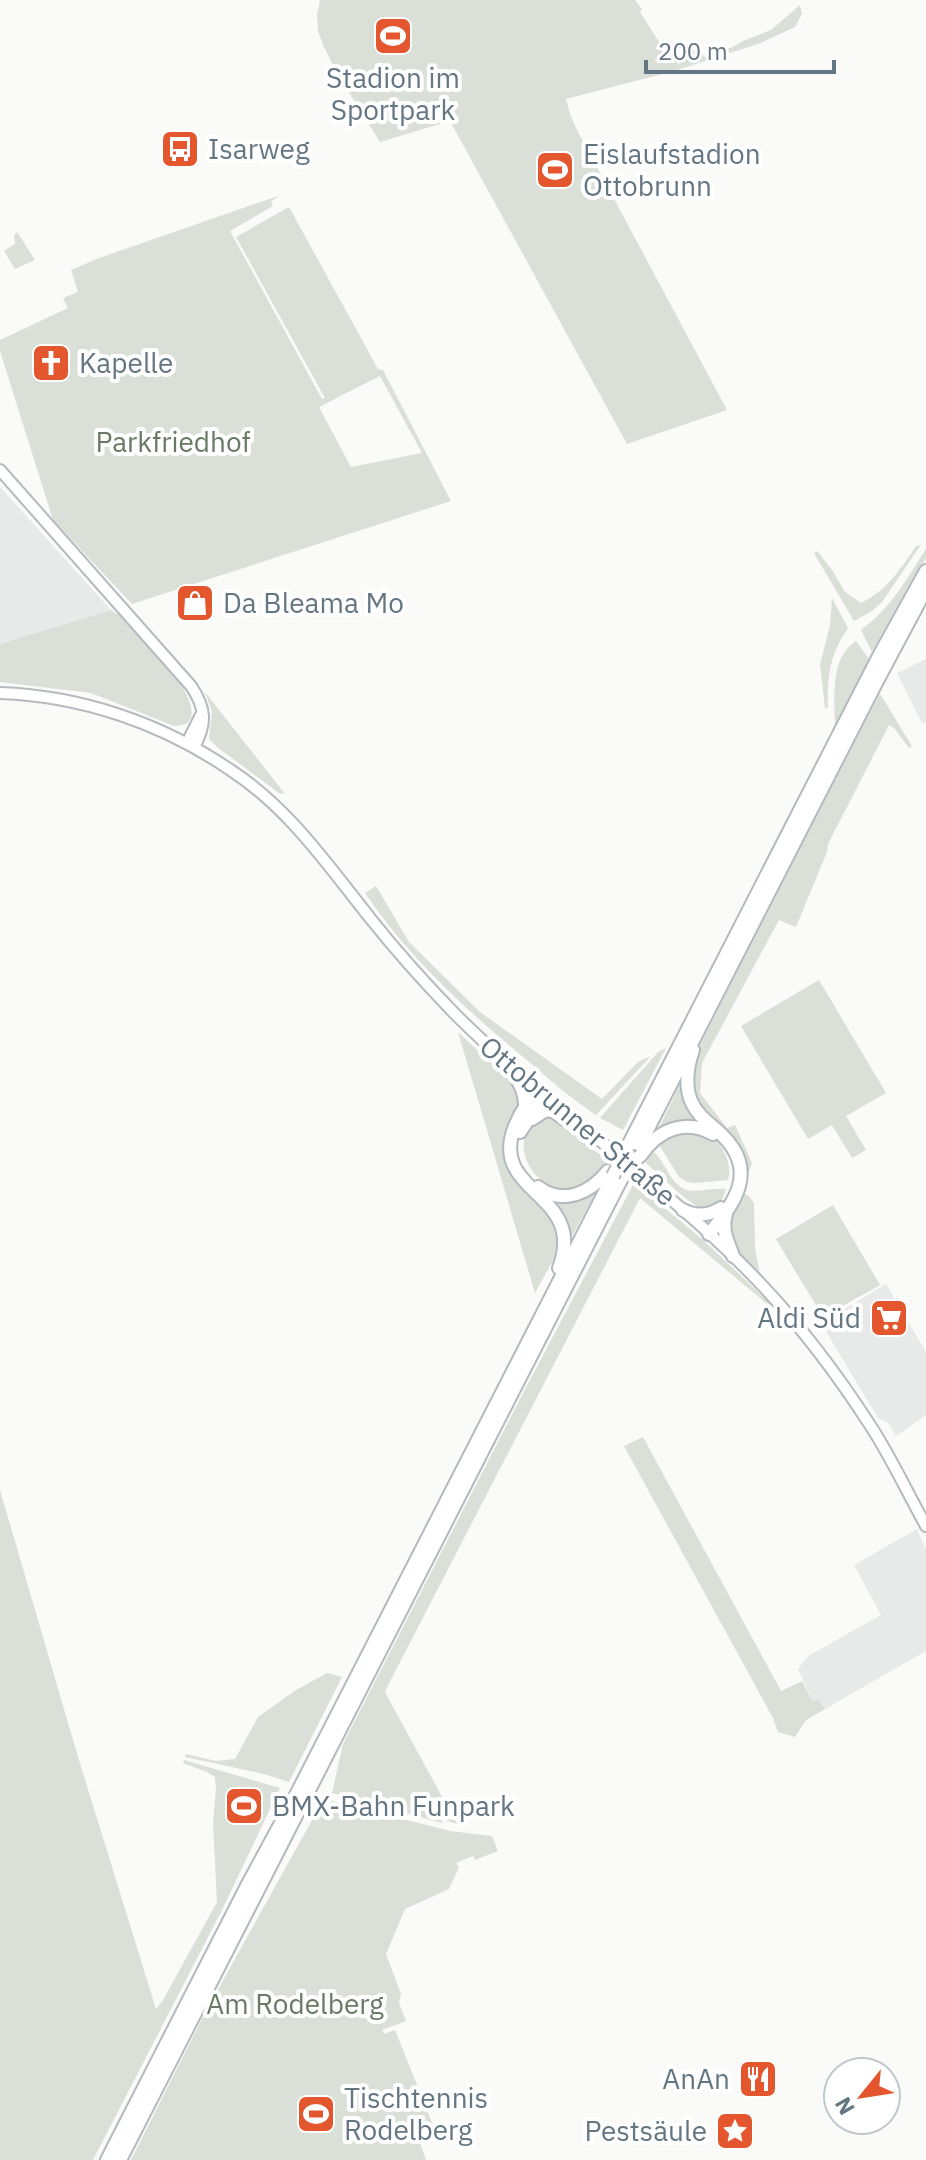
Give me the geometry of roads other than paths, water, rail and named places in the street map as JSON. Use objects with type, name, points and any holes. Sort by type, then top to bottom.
[{"type":"highway","points":[[309,1779],[534,1330],[614,1176],[706,1013],[926,571]]},
{"type":"highway","points":[[542,1092],[517,1141],[518,1159],[529,1177],[551,1195],[561,1197],[579,1194],[628,1166],[632,1146],[878,669],[926,589]]},
{"type":"highway","points":[[706,1013],[690,1059],[689,1096],[697,1113],[722,1134],[738,1159],[741,1177],[739,1190],[706,1231]]},
{"type":"highway","points":[[508,1064],[525,1094],[525,1104],[511,1136],[514,1166],[527,1186],[545,1200],[559,1217],[566,1243],[563,1258],[538,1311],[534,1330]]},
{"type":"highway","points":[[525,1104],[542,1092]]},
{"type":"highway","points":[[523,1125],[546,1110],[578,1122]]},
{"type":"highway","points":[[632,1146],[679,1126],[694,1126],[710,1132],[724,1144],[736,1178],[724,1211],[723,1224],[733,1256]]},
{"type":"highway","points":[[120,2160],[298,1800],[614,1176]]},
{"type":"highway","points":[[683,1210],[694,1215],[724,1211]]},
{"type":"highway","points":[[107,2160],[248,1884],[298,1800]]},
{"type":"main road","points":[[0,470],[53,532]]},
{"type":"main road","points":[[0,478],[53,532],[191,686],[200,700],[204,720],[202,732],[217,761]]},
{"type":"main road","name":"Ottobrunner Straße","points":[[0,693],[94,705],[190,745],[248,782],[292,821],[411,968],[508,1064],[683,1210],[785,1310],[823,1356],[871,1426],[926,1526]]},
{"type":"main road","points":[[190,745],[202,711]]},
{"type":"main road","points":[[190,745],[202,732]]},
{"type":"place","name":"Stadion im Sportpark","points":[[393,36]]},
{"type":"place","name":"Isarweg","points":[[180,149]]},
{"type":"place","name":"Eislaufstadion Ottobrunn","points":[[555,170]]},
{"type":"place","name":"Kapelle","points":[[51,363]]},
{"type":"place","name":"Da Bleama Mo","points":[[195,603]]},
{"type":"place","name":"Aldi Süd","points":[[889,1318]]},
{"type":"place","name":"BMX-Bahn Funpark","points":[[244,1806]]},
{"type":"place","name":"AnAn","points":[[758,2079]]},
{"type":"place","name":"Tischtennis Rodelberg","points":[[316,2114]]},
{"type":"place","name":"Pestsäule","points":[[735,2131]]},
{"type":"park label","name":"Parkfriedhof","points":[[173,442]]},
{"type":"park label","name":"Am Rodelberg","points":[[295,2004]]}]
